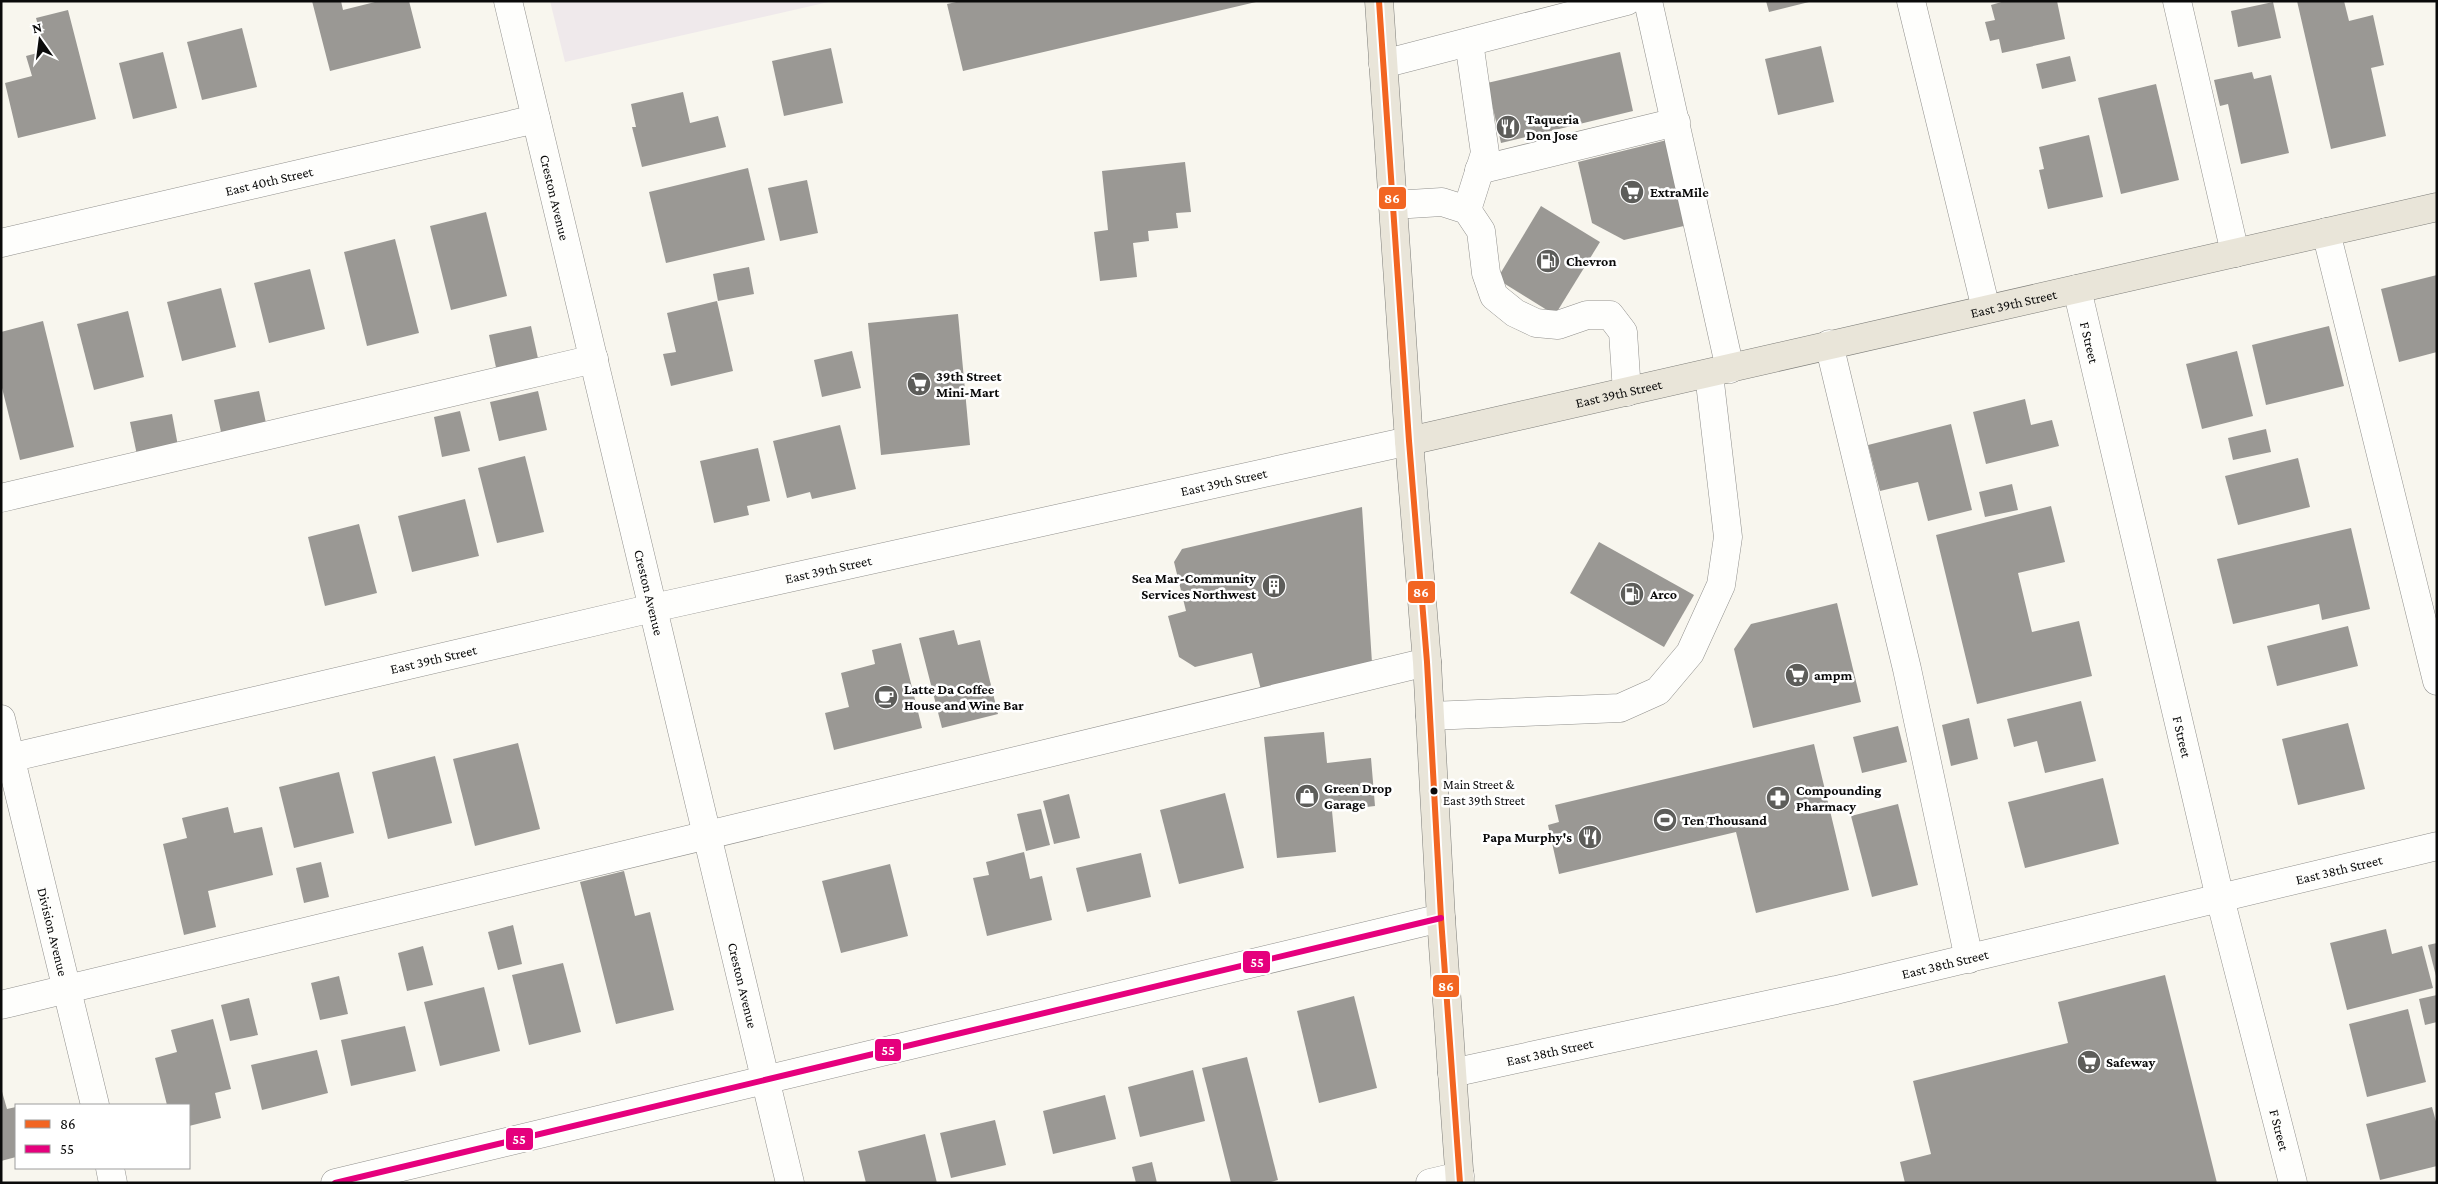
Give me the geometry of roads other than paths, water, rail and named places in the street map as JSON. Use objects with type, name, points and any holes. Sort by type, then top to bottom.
[{"type":"main road","points":[[1379,1],[1409,441],[1427,662],[1440,918],[1460,1179]]},
{"type":"main road","name":"East 39th Street","points":[[1409,441],[2437,207]]},
{"type":"street","name":"Creston Avenue","points":[[508,1],[790,1183]]},
{"type":"street","points":[[1383,64],[1628,1]]},
{"type":"street","points":[[1430,716],[1620,708],[1658,691],[1690,653],[1721,585],[1728,536],[1720,371],[1676,122],[1648,1]]},
{"type":"street","points":[[1912,1],[1986,309]]},
{"type":"street","points":[[2177,1],[2236,253]]},
{"type":"street","points":[[1467,210],[1484,153],[1468,42]]},
{"type":"street","name":"East 40th Street","points":[[1,243],[536,119]]},
{"type":"street","points":[[1480,170],[1676,122]]},
{"type":"street","points":[[1393,205],[1442,202],[1467,210],[1481,231],[1486,273],[1494,296],[1515,313],[1536,323],[1558,325],[1586,315],[1610,315],[1623,332],[1627,392]]},
{"type":"street","points":[[2326,232],[2437,681]]},
{"type":"street","name":"F Street","points":[[2077,289],[2220,898],[2293,1183]]},
{"type":"street","points":[[1829,344],[1907,669],[1969,959]]},
{"type":"street","points":[[1,498],[594,359]]},
{"type":"street","name":"East 39th Street","points":[[6,759],[653,608],[1409,441]]},
{"type":"street","points":[[1,1005],[1427,662]]},
{"type":"street","name":"Division Avenue","points":[[1,719],[6,759],[67,990],[95,1104]]},
{"type":"street","name":"East 38th Street","points":[[1452,1073],[1969,959],[2437,846]]},
{"type":"street","points":[[335,1183],[1440,918]]},
{"type":"street","points":[[110,1169],[114,1183]]},
{"type":"street","points":[[1430,1183],[1460,1179]]},
{"type":"place","name":"Taqueria Don Jose","points":[[1508,127]]},
{"type":"place","name":"ExtraMile","points":[[1632,192]]},
{"type":"place","name":"Chevron","points":[[1548,261]]},
{"type":"place","name":"39th Street Mini-Mart","points":[[919,384]]},
{"type":"place","name":"Sea Mar-Community Services Northwest","points":[[1274,586]]},
{"type":"place","name":"Arco","points":[[1632,594]]},
{"type":"place","name":"ampm","points":[[1797,675]]},
{"type":"place","name":"Latte Da Coffee House and Wine Bar","points":[[886,697]]},
{"type":"place","name":"Main Street & East 39th Street","points":[[1434,791]]},
{"type":"place","name":"Green Drop Garage","points":[[1307,796]]},
{"type":"place","name":"Compounding Pharmacy","points":[[1778,798]]},
{"type":"place","name":"Ten Thousand","points":[[1665,820]]},
{"type":"place","name":"Papa Murphy's","points":[[1590,837]]},
{"type":"place","name":"Safeway","points":[[2089,1062]]}]
